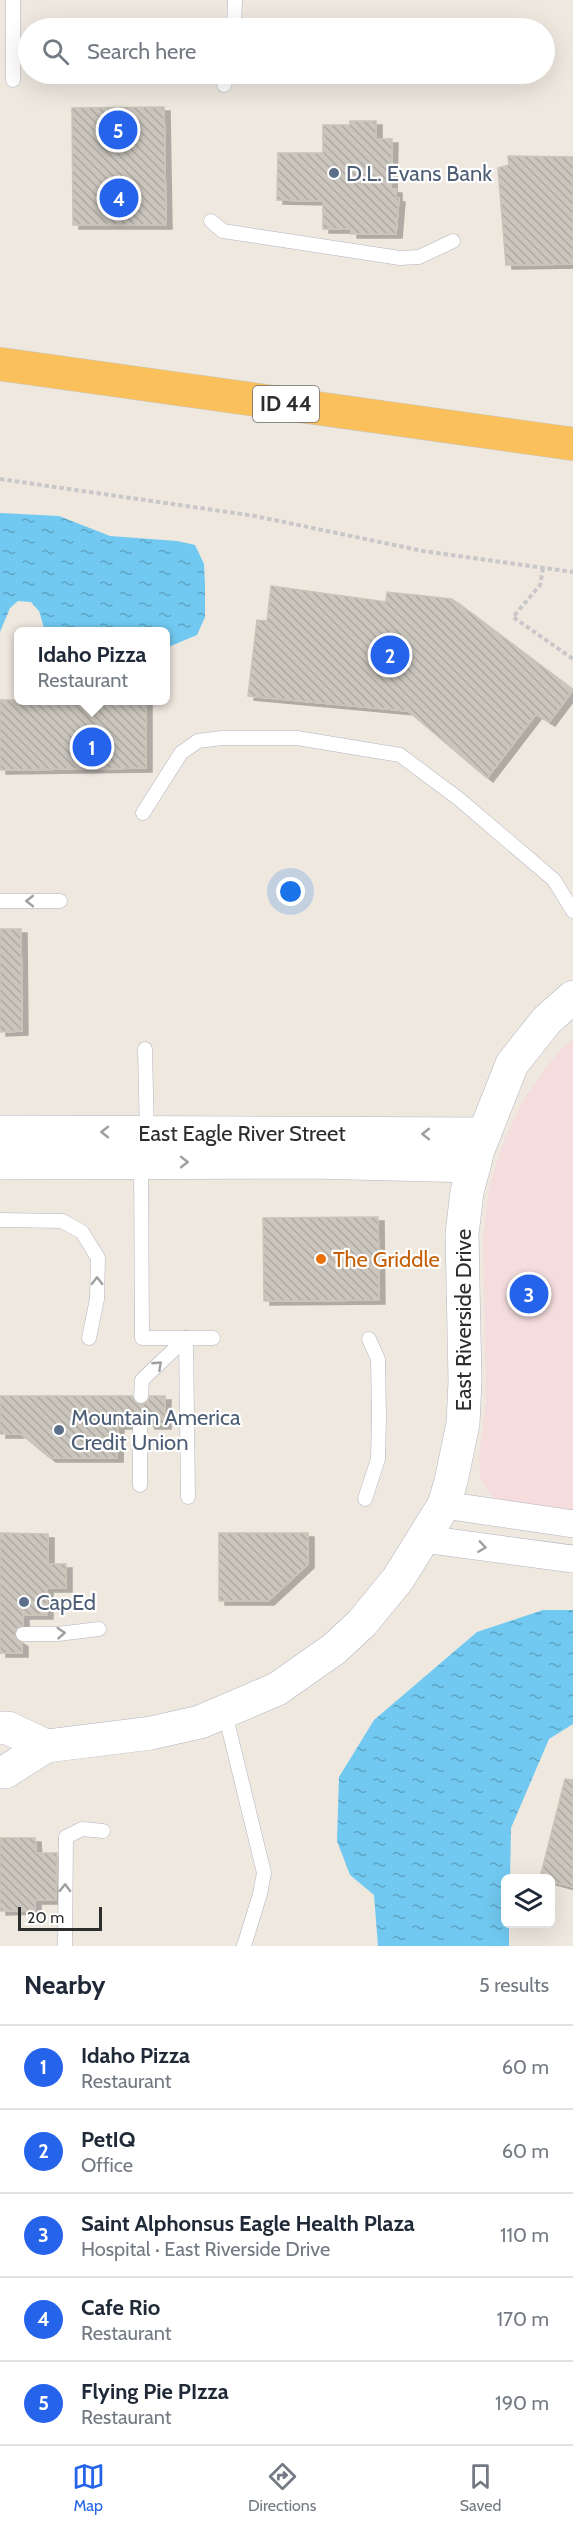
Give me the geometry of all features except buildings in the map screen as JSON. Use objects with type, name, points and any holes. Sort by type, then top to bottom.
[{"type":"highway","name":"ID 44","points":[[0,364],[573,444]]},
{"type":"street","name":"East Riverside Drive","points":[[0,1772],[4,1772],[46,1746],[151,1733],[200,1722],[277,1689],[334,1649],[362,1623],[391,1587],[424,1539],[444,1504],[463,1424],[465,1381],[462,1234],[467,1192],[474,1166],[484,1134],[512,1064],[547,1020],[573,997]]},
{"type":"street","name":"East Eagle River Street","points":[[0,1132],[310,1162],[474,1166]]},
{"type":"street","name":"East Eagle River Street","points":[[0,1163],[144,1147],[484,1134]]},
{"type":"street","points":[[444,1504],[573,1524]]},
{"type":"street","points":[[424,1539],[573,1559]]},
{"type":"street","points":[[0,1728],[8,1728],[46,1746]]},
{"type":"lane","points":[[13,0],[13,81]]},
{"type":"lane","points":[[234,18],[235,0]]},
{"type":"lane","points":[[211,221],[223,231],[400,258],[419,257],[453,241]]},
{"type":"lane","points":[[143,813],[181,753],[198,741],[222,738],[297,738],[400,755],[459,799],[554,880],[573,911]]},
{"type":"lane","points":[[0,901],[60,901]]},
{"type":"lane","points":[[145,1049],[142,1338],[213,1338]]},
{"type":"lane","points":[[0,1220],[62,1221],[82,1232],[98,1258],[97,1299],[89,1338]]},
{"type":"lane","points":[[141,1396],[142,1380],[186,1338]]},
{"type":"lane","points":[[186,1338],[188,1497]]},
{"type":"lane","points":[[365,1499],[378,1459],[379,1437],[378,1359],[369,1339]]},
{"type":"lane","points":[[140,1425],[140,1485]]},
{"type":"lane","points":[[22,1634],[58,1634],[99,1629]]},
{"type":"lane","points":[[225,1713],[264,1873],[244,1946]]},
{"type":"lane","points":[[65,1946],[66,1837],[82,1829],[103,1831]]},
{"type":"path","points":[[0,479],[255,516],[423,551],[573,572]]},
{"type":"path","points":[[543,568],[540,585],[513,617],[573,659]]},
{"type":"shaded area","points":[[573,1039],[573,1512],[504,1503],[490,1495],[480,1478],[479,1457],[486,1401],[483,1239],[489,1187],[504,1141],[522,1101],[558,1052]]},
{"type":"water","points":[[0,513],[59,516],[110,536],[177,541],[195,545],[204,564],[205,617],[197,635],[170,646],[170,627],[44,627],[39,611],[31,602],[18,601],[10,608],[0,632]]},
{"type":"water","points":[[543,1610],[573,1610],[573,1724],[549,1739],[511,1828],[510,1874],[501,1874],[501,1928],[509,1928],[509,1946],[378,1946],[374,1895],[350,1875],[337,1841],[339,1777],[374,1720],[477,1632]]},
{"type":"place","name":"Flying Pie PIzza","points":[[118,130]]},
{"type":"place","name":"D.L. Evans Bank","points":[[334,173]]},
{"type":"place","name":"Cafe Rio","points":[[119,198]]},
{"type":"place","name":"PetIQ","points":[[390,655]]},
{"type":"place","name":"Idaho Pizza","points":[[92,747]]},
{"type":"place","name":"The Griddle","points":[[321,1259]]},
{"type":"place","name":"Saint Alphonsus Eagle Health Plaza","points":[[529,1294]]},
{"type":"place","name":"Mountain America Credit Union","points":[[59,1430]]},
{"type":"place","name":"CapEd","points":[[24,1602]]}]
